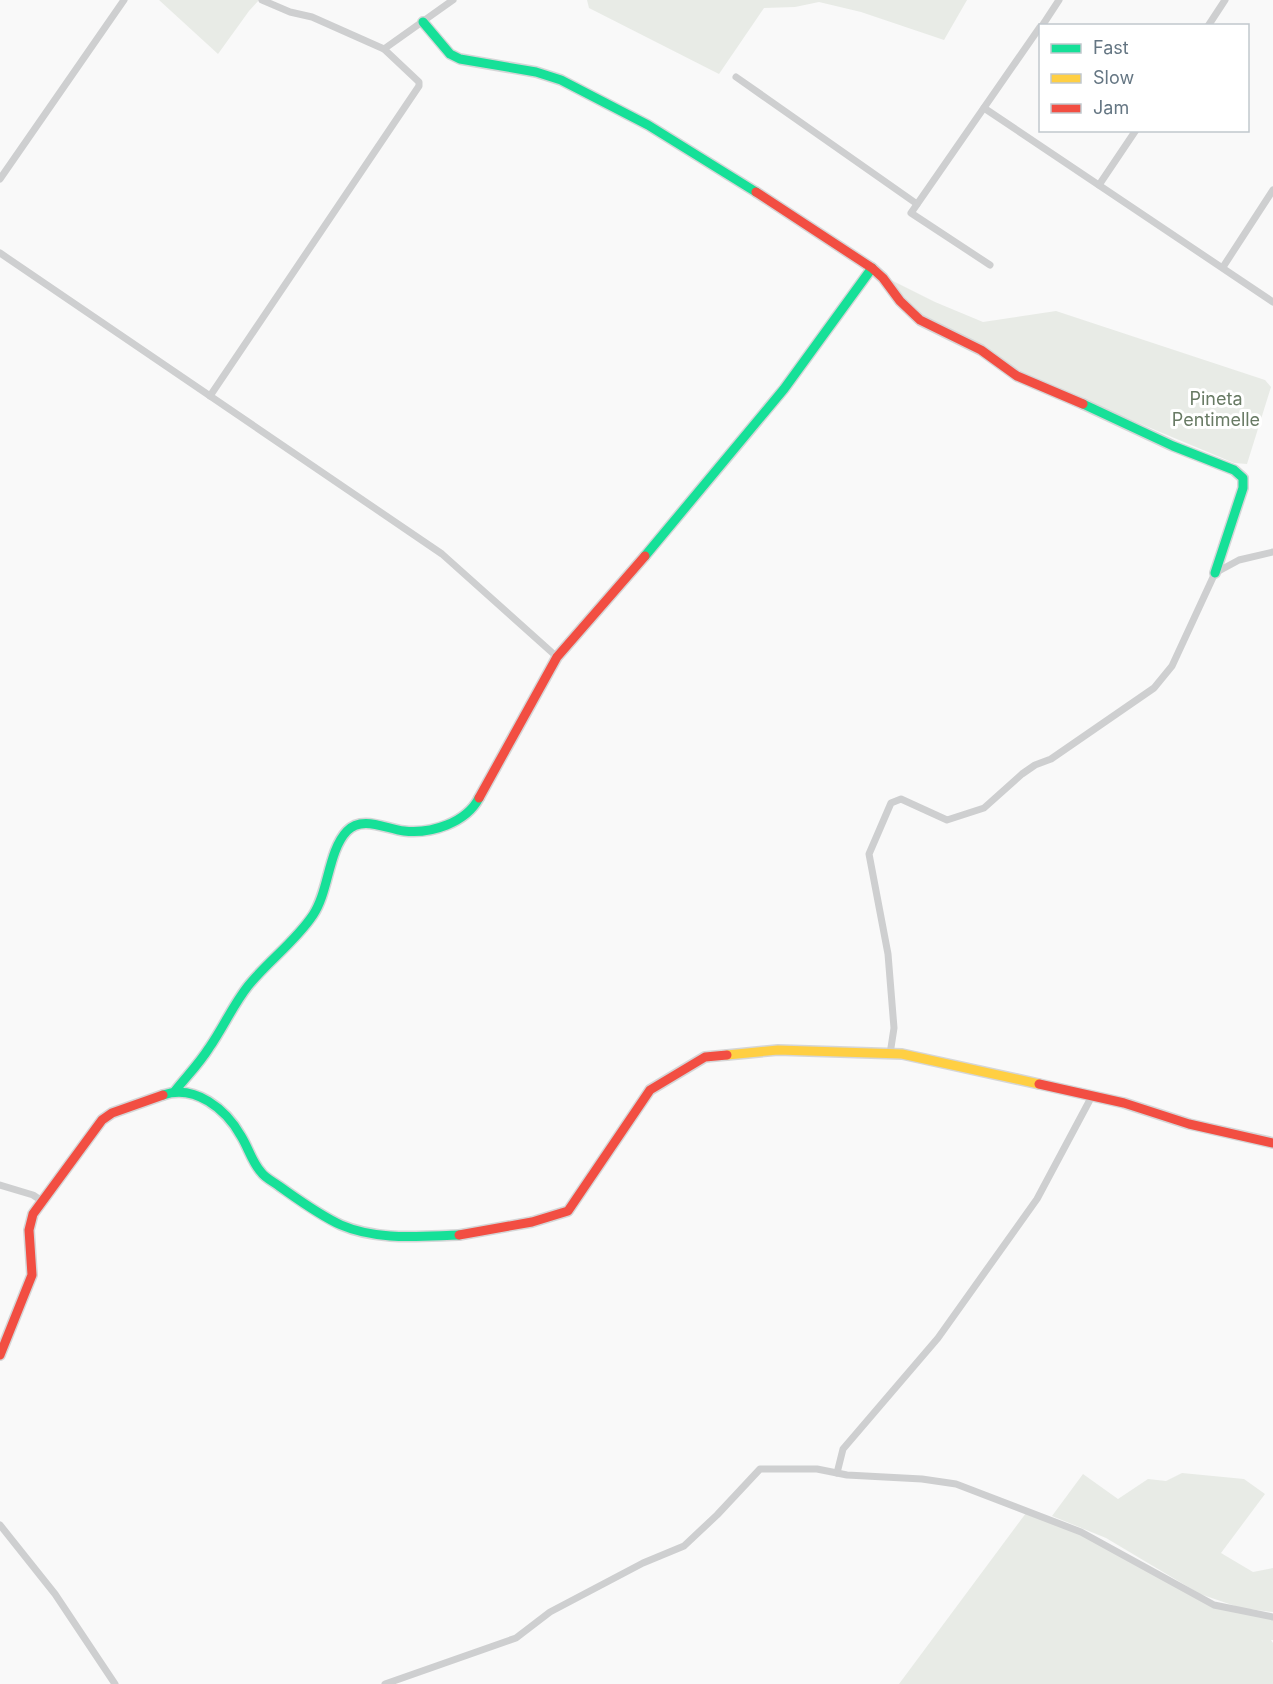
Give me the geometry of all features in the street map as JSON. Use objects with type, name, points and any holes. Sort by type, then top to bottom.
[{"type":"street","points":[[0,179],[124,0]]},
{"type":"street","points":[[210,396],[419,86],[419,82],[384,49],[312,17],[290,12],[262,0]]},
{"type":"street","points":[[384,49],[453,0]]},
{"type":"street","points":[[1042,24],[1059,0]]},
{"type":"street","points":[[1209,24],[1225,0]]},
{"type":"street","points":[[423,22],[450,54],[460,59],[536,72],[561,80],[648,124],[873,268],[900,301],[920,320],[981,350],[1017,376],[1234,470],[1243,478],[1243,488],[1215,573],[1172,666],[1154,688],[1051,759],[1035,765],[1022,774],[984,808],[947,820],[901,799],[891,803],[869,854],[888,954],[894,1028],[890,1054]]},
{"type":"street","points":[[990,265],[911,213],[1039,29]]},
{"type":"street","points":[[736,76],[917,204]]},
{"type":"street","points":[[984,108],[1273,302]]},
{"type":"street","points":[[1099,184],[1135,132]]},
{"type":"street","points":[[1222,267],[1273,189]]},
{"type":"street","points":[[0,253],[442,554],[557,657]]},
{"type":"street","points":[[175,1091],[203,1057],[248,987],[313,914],[342,839],[348,830],[357,824],[365,824],[403,831],[417,831],[451,824],[464,817],[475,806],[557,657],[784,389],[873,268]]},
{"type":"street","points":[[1215,573],[1239,560],[1273,552]]},
{"type":"street","points":[[0,1355],[32,1275],[30,1223],[33,1214],[102,1120],[112,1113],[175,1091],[204,1099],[223,1111],[240,1133],[261,1173],[306,1205],[341,1225],[365,1233],[394,1236],[462,1235],[532,1222],[568,1211],[650,1090],[705,1056],[778,1050],[902,1054],[1124,1103],[1189,1124],[1273,1143]]},
{"type":"street","points":[[837,1473],[843,1449],[938,1338],[1037,1199],[1092,1096]]},
{"type":"street","points":[[0,1185],[42,1201]]},
{"type":"street","points":[[385,1684],[516,1638],[550,1612],[643,1563],[684,1546],[760,1469],[818,1469],[847,1475],[922,1479],[964,1487],[1081,1532],[1214,1605],[1273,1617]]},
{"type":"street","points":[[0,1525],[55,1594],[116,1684]]},
{"type":"green space","points":[[159,0],[259,0],[218,54]]},
{"type":"green space","points":[[587,0],[967,0],[944,40],[861,12],[819,2],[795,7],[764,8],[719,74],[589,8]]},
{"type":"green space","name":"Pineta Pentimelle","points":[[889,279],[983,322],[1056,311],[1265,380],[1271,387],[1247,464],[1234,463],[1019,373],[911,312]]},
{"type":"green space","points":[[1182,1473],[1244,1479],[1265,1494],[1221,1553],[1253,1572],[1273,1568],[1273,1612],[1241,1608],[1200,1594],[1106,1538],[1052,1516],[1083,1474],[1118,1499],[1148,1479],[1166,1481]]},
{"type":"green space","points":[[1026,1513],[1080,1531],[1198,1598],[1273,1617],[1273,1640],[1271,1640],[1273,1643],[1273,1684],[899,1684]]},
{"type":"traffic: fast","points":[[423,22],[450,54],[460,59],[536,72],[561,80],[648,125],[756,192]]},
{"type":"traffic: fast","points":[[645,556],[784,389],[872,268]]},
{"type":"traffic: fast","points":[[1083,404],[1173,446],[1234,470],[1243,478],[1243,488],[1215,573]]},
{"type":"traffic: fast","points":[[175,1091],[205,1054],[248,986],[313,915],[322,895],[336,849],[347,831],[353,826],[367,823],[404,831],[425,831],[457,820],[466,814],[479,798]]},
{"type":"traffic: fast","points":[[163,1095],[175,1092],[187,1093],[198,1096],[218,1108],[235,1126],[255,1164],[265,1176],[309,1207],[341,1225],[385,1235],[459,1235]]},
{"type":"traffic: slow","points":[[727,1055],[778,1050],[902,1054],[1039,1084]]},
{"type":"traffic: jam","points":[[756,192],[872,268],[883,278],[900,301],[920,320],[981,350],[1017,376],[1083,404]]},
{"type":"traffic: jam","points":[[479,798],[557,657],[645,556]]},
{"type":"traffic: jam","points":[[459,1235],[532,1222],[568,1211],[650,1090],[705,1057],[727,1055]]},
{"type":"traffic: jam","points":[[1039,1084],[1124,1103],[1189,1124],[1273,1143]]},
{"type":"traffic: jam","points":[[0,1355],[32,1275],[29,1230],[33,1214],[102,1120],[112,1113],[163,1095]]}]
